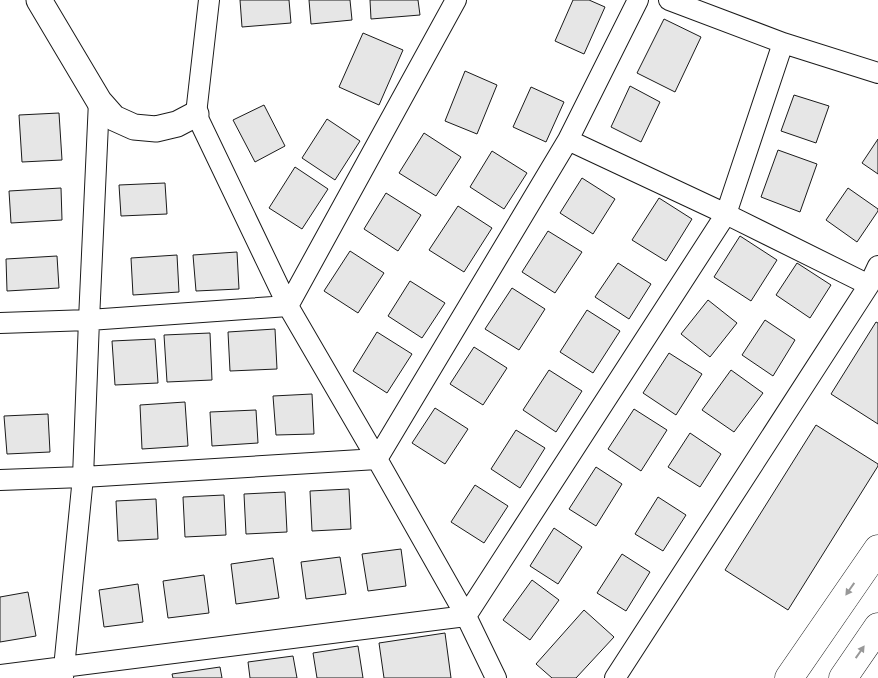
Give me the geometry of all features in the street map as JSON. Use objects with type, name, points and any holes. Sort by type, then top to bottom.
[{"type":"main road","points":[[789,678],[878,549]]},
{"type":"main road","points":[[843,678],[878,627]]},
{"type":"street","points":[[39,0],[99,101],[114,118],[134,126],[156,129],[177,124],[196,114]]},
{"type":"street","points":[[209,0],[196,114],[288,306],[466,616],[496,678]]},
{"type":"street","points":[[288,306],[456,0]]},
{"type":"street","points":[[377,459],[568,140],[638,0]]},
{"type":"street","points":[[669,0],[783,43],[878,73]]},
{"type":"street","points":[[0,675],[64,672],[466,616],[726,214],[783,43]]},
{"type":"street","points":[[64,672],[83,476],[88,320],[99,101]]},
{"type":"street","points":[[568,140],[726,214],[868,285]]},
{"type":"street","points":[[615,678],[868,285],[878,266]]},
{"type":"street","points":[[0,323],[88,320],[288,306]]},
{"type":"street","points":[[0,480],[377,459]]},
{"type":"building","points":[[240,0],[289,0],[291,23],[242,27]]},
{"type":"building","points":[[309,0],[350,0],[352,20],[311,24]]},
{"type":"building","points":[[370,0],[418,0],[420,15],[371,19]]},
{"type":"building","points":[[573,0],[589,0],[605,7],[584,54],[555,41]]},
{"type":"building","points":[[664,19],[701,37],[675,92],[637,73]]},
{"type":"building","points":[[363,33],[403,50],[379,105],[339,87]]},
{"type":"building","points":[[465,71],[497,85],[477,134],[445,121]]},
{"type":"building","points":[[630,86],[660,102],[641,142],[611,127]]},
{"type":"building","points":[[531,87],[564,102],[546,142],[513,127]]},
{"type":"building","points":[[794,95],[829,106],[816,143],[781,131]]},
{"type":"building","points":[[264,105],[285,146],[255,162],[233,120]]},
{"type":"building","points":[[59,113],[62,160],[22,162],[19,115]]},
{"type":"building","points":[[327,119],[360,141],[335,180],[302,158]]},
{"type":"building","points":[[424,133],[461,157],[436,196],[399,173]]},
{"type":"building","points":[[878,139],[878,174],[862,163]]},
{"type":"building","points":[[778,150],[817,164],[800,212],[761,197]]},
{"type":"building","points":[[492,151],[527,173],[504,209],[470,187]]},
{"type":"building","points":[[295,167],[328,189],[302,229],[269,208]]},
{"type":"building","points":[[582,178],[615,199],[593,234],[560,213]]},
{"type":"building","points":[[165,183],[167,214],[121,216],[119,185]]},
{"type":"building","points":[[61,188],[62,220],[11,223],[9,191]]},
{"type":"building","points":[[848,188],[878,209],[857,242],[826,220]]},
{"type":"building","points":[[386,193],[421,215],[398,251],[364,229]]},
{"type":"building","points":[[659,198],[692,219],[666,261],[632,240]]},
{"type":"building","points":[[458,206],[492,228],[464,272],[429,250]]},
{"type":"building","points":[[548,231],[582,252],[555,293],[522,272]]},
{"type":"building","points":[[740,236],[777,260],[751,301],[714,277]]},
{"type":"building","points":[[350,251],[384,273],[358,313],[324,291]]},
{"type":"building","points":[[237,252],[239,289],[196,291],[193,255]]},
{"type":"building","points":[[177,255],[179,292],[133,295],[131,258]]},
{"type":"building","points":[[57,256],[59,288],[7,291],[6,259]]},
{"type":"building","points":[[618,263],[651,284],[629,319],[595,297]]},
{"type":"building","points":[[797,263],[831,285],[810,318],[776,295]]},
{"type":"building","points":[[410,281],[445,303],[422,338],[388,316]]},
{"type":"building","points":[[512,288],[545,309],[519,350],[485,329]]},
{"type":"building","points":[[708,300],[737,323],[710,357],[681,334]]},
{"type":"building","points":[[587,310],[620,331],[593,373],[560,352]]},
{"type":"building","points":[[765,320],[795,340],[773,376],[742,355]]},
{"type":"building","points":[[876,322],[878,323],[878,424],[831,394]]},
{"type":"building","points":[[275,329],[277,369],[230,371],[228,332]]},
{"type":"building","points":[[377,332],[412,354],[387,393],[353,371]]},
{"type":"building","points":[[210,333],[212,380],[167,382],[164,335]]},
{"type":"building","points":[[155,339],[158,383],[115,385],[112,341]]},
{"type":"building","points":[[474,347],[507,368],[483,405],[450,384]]},
{"type":"building","points":[[669,353],[702,374],[676,415],[643,393]]},
{"type":"building","points":[[549,370],[582,391],[556,432],[523,410]]},
{"type":"building","points":[[731,370],[763,393],[734,432],[702,410]]},
{"type":"building","points":[[312,394],[314,434],[276,435],[273,396]]},
{"type":"building","points":[[185,402],[188,446],[142,449],[140,405]]},
{"type":"building","points":[[435,408],[468,429],[445,464],[412,443]]},
{"type":"building","points":[[634,409],[667,430],[641,471],[608,449]]},
{"type":"building","points":[[256,410],[258,443],[212,446],[210,412]]},
{"type":"building","points":[[48,414],[50,452],[7,454],[4,416]]},
{"type":"building","points":[[816,425],[878,464],[878,466],[788,610],[725,570]]},
{"type":"building","points":[[516,430],[545,448],[520,488],[491,469]]},
{"type":"building","points":[[690,433],[721,454],[700,487],[668,467]]},
{"type":"building","points":[[596,467],[622,484],[596,526],[569,509]]},
{"type":"building","points":[[475,485],[508,506],[484,543],[451,522]]},
{"type":"building","points":[[349,489],[351,529],[312,531],[310,491]]},
{"type":"building","points":[[285,492],[287,532],[246,534],[244,494]]},
{"type":"building","points":[[224,495],[226,535],[185,537],[183,497]]},
{"type":"building","points":[[658,497],[686,515],[663,551],[635,534]]},
{"type":"building","points":[[156,499],[158,539],[118,541],[116,501]]},
{"type":"building","points":[[554,528],[582,547],[558,584],[530,566]]},
{"type":"building","points":[[401,549],[406,586],[368,591],[362,554]]},
{"type":"building","points":[[622,554],[650,572],[626,611],[597,593]]},
{"type":"building","points":[[340,557],[346,594],[306,599],[301,562]]},
{"type":"building","points":[[273,558],[279,598],[236,604],[231,564]]},
{"type":"building","points":[[204,575],[209,613],[168,618],[163,581]]},
{"type":"building","points":[[532,580],[559,600],[530,640],[503,620]]},
{"type":"building","points":[[138,584],[143,622],[104,627],[99,590]]},
{"type":"building","points":[[28,592],[36,636],[0,642],[0,597]]},
{"type":"building","points":[[584,610],[614,637],[576,678],[552,678],[536,664]]},
{"type":"building","points":[[445,633],[451,678],[384,678],[379,643]]},
{"type":"building","points":[[358,646],[363,678],[317,678],[313,653]]},
{"type":"building","points":[[293,656],[297,678],[250,678],[248,662]]},
{"type":"building","points":[[220,667],[222,678],[173,678],[172,674]]}]
